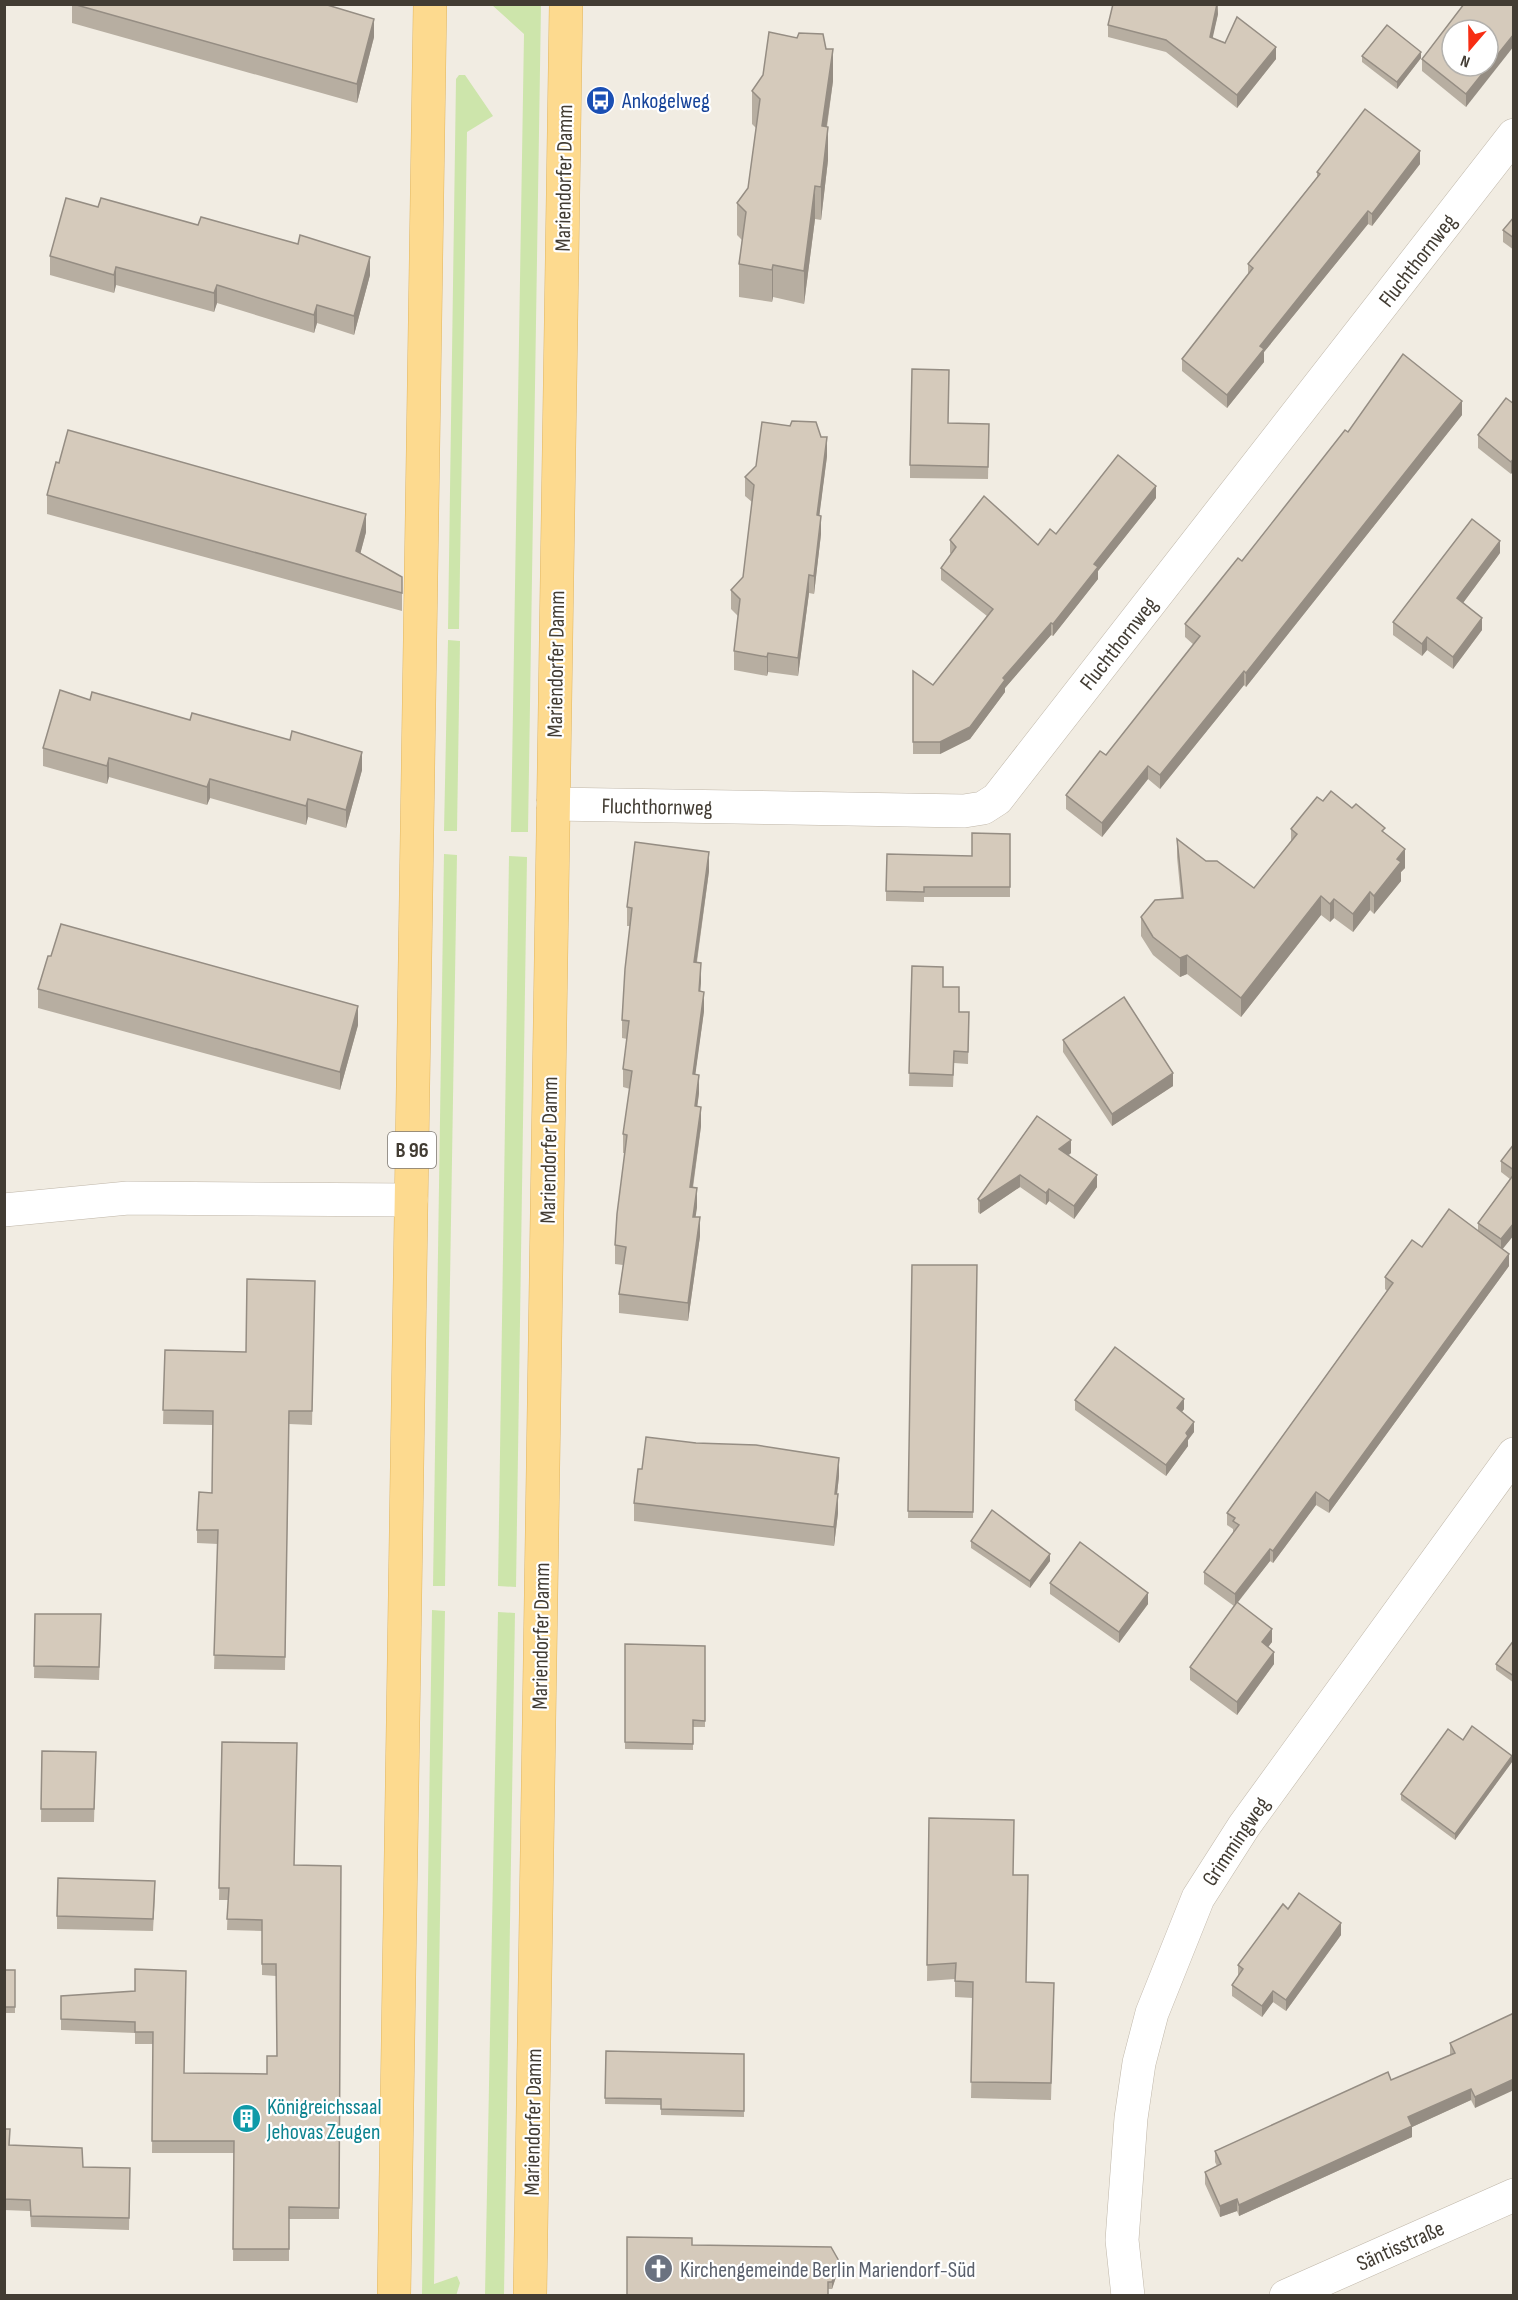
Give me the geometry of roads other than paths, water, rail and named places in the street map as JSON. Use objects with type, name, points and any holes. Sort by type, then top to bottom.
[{"type":"main road","name":"B 96","points":[[394,2295],[430,4]]},
{"type":"main road","name":"Mariendorfer Damm","points":[[530,2295],[566,4]]},
{"type":"street","name":"Fluchthornweg","points":[[554,804],[964,811],[983,808],[997,799],[1514,135]]},
{"type":"street","points":[[4,1210],[128,1198],[411,1200]]},
{"type":"street","name":"Grimmingweg","points":[[1128,2295],[1122,2240],[1131,2118],[1139,2063],[1152,2013],[1198,1898],[1244,1826],[1514,1454]]},
{"type":"street","name":"Säntisstraße","points":[[1286,2295],[1514,2195]]},
{"type":"place","name":"Ankogelweg","points":[[601,100]]},
{"type":"place","name":"Königreichssaal Jehovas Zeugen","points":[[246,2119]]},
{"type":"place","name":"Kirchengemeinde Berlin Mariendorf-Süd","points":[[659,2269]]}]
